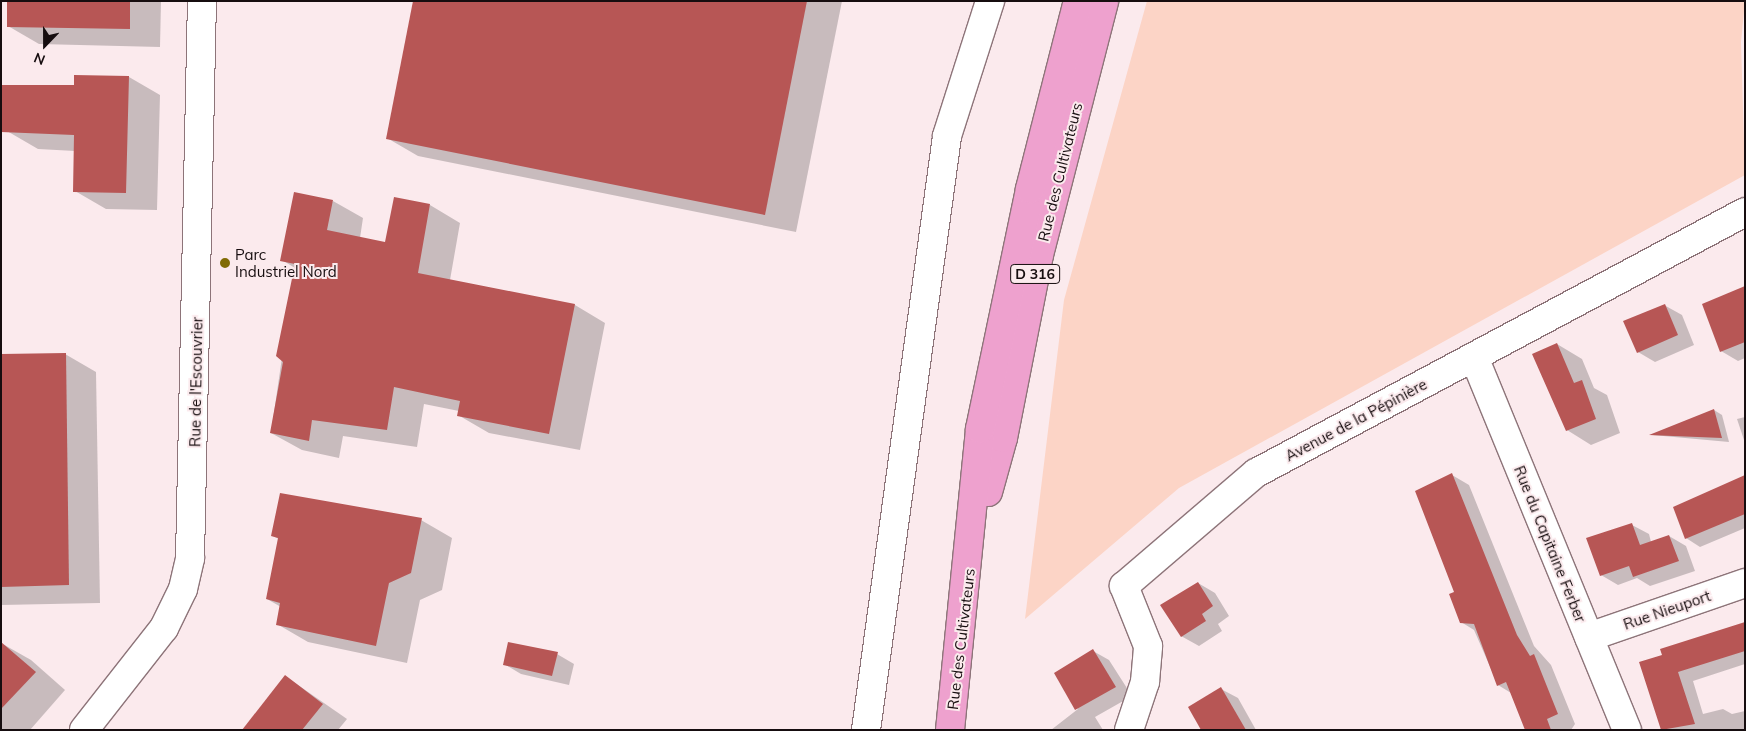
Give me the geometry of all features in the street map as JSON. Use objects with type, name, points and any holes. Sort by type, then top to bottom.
[{"type":"main road","name":"Rue des Cultivateurs","points":[[950,730],[972,548],[980,429],[997,341],[1045,123],[1078,1]]},
{"type":"main road","name":"Rue des Cultivateurs","points":[[972,548],[1003,438],[1039,255],[1104,1]]},
{"type":"main road","points":[[935,730],[965,605]]},
{"type":"street","name":"Rue de l'Escouvrier","points":[[84,730],[164,628],[183,589],[190,558],[202,1]]},
{"type":"street","points":[[866,730],[947,136],[990,1]]},
{"type":"street","name":"Avenue de la Pépinière","points":[[1128,730],[1145,682],[1148,646],[1124,586],[1256,473],[1743,217]]},
{"type":"street","name":"Rue du Capitaine Ferber","points":[[1474,357],[1627,730]]},
{"type":"street","name":"Rue Nieuport","points":[[1589,638],[1745,583]]},
{"type":"shaded area","points":[[1147,1],[1745,1],[1741,42],[1745,175],[1179,488],[1025,619],[1064,300]]},
{"type":"building","points":[[7,1],[130,1],[130,29],[7,27]]},
{"type":"building","points":[[413,1],[807,1],[765,215],[386,139]]},
{"type":"building","points":[[74,75],[129,76],[126,193],[73,192],[74,135],[1,132],[1,85],[74,85]]},
{"type":"building","points":[[294,192],[333,200],[327,230],[385,242],[394,197],[430,204],[418,273],[575,304],[549,434],[457,416],[460,401],[394,387],[387,430],[312,420],[309,441],[270,433],[283,362],[276,356],[295,264],[280,261]]},
{"type":"building","points":[[1745,286],[1745,342],[1720,352],[1702,304]]},
{"type":"building","points":[[1665,304],[1678,335],[1637,353],[1623,321]]},
{"type":"building","points":[[1557,343],[1574,383],[1582,380],[1596,419],[1566,431],[1532,354]]},
{"type":"building","points":[[66,353],[69,585],[1,587],[1,354]]},
{"type":"building","points":[[1714,409],[1722,438],[1649,435]]},
{"type":"building","points":[[1452,473],[1517,635],[1530,656],[1534,654],[1558,714],[1547,719],[1551,730],[1525,730],[1506,682],[1497,686],[1474,624],[1460,623],[1449,594],[1454,592],[1415,491]]},
{"type":"building","points":[[1745,475],[1745,514],[1685,539],[1673,507]]},
{"type":"building","points":[[280,493],[422,518],[411,573],[389,583],[376,646],[276,625],[280,603],[266,599],[278,538],[271,536]]},
{"type":"building","points":[[1632,523],[1640,545],[1669,535],[1679,561],[1633,577],[1629,566],[1600,576],[1586,538]]},
{"type":"building","points":[[1198,582],[1213,606],[1202,614],[1206,621],[1181,637],[1160,605]]},
{"type":"building","points":[[1745,622],[1745,651],[1678,672],[1695,724],[1661,730],[1639,662],[1662,655],[1660,649]]},
{"type":"building","points":[[1,642],[36,672],[1,709]]},
{"type":"building","points":[[508,642],[558,652],[552,676],[503,665]]},
{"type":"building","points":[[1093,649],[1116,687],[1075,710],[1054,673]]},
{"type":"building","points":[[285,675],[323,704],[302,730],[242,730]]},
{"type":"building","points":[[1221,687],[1246,730],[1201,730],[1188,707]]},
{"type":"place","name":"Parc Industriel Nord","points":[[225,263]]}]
